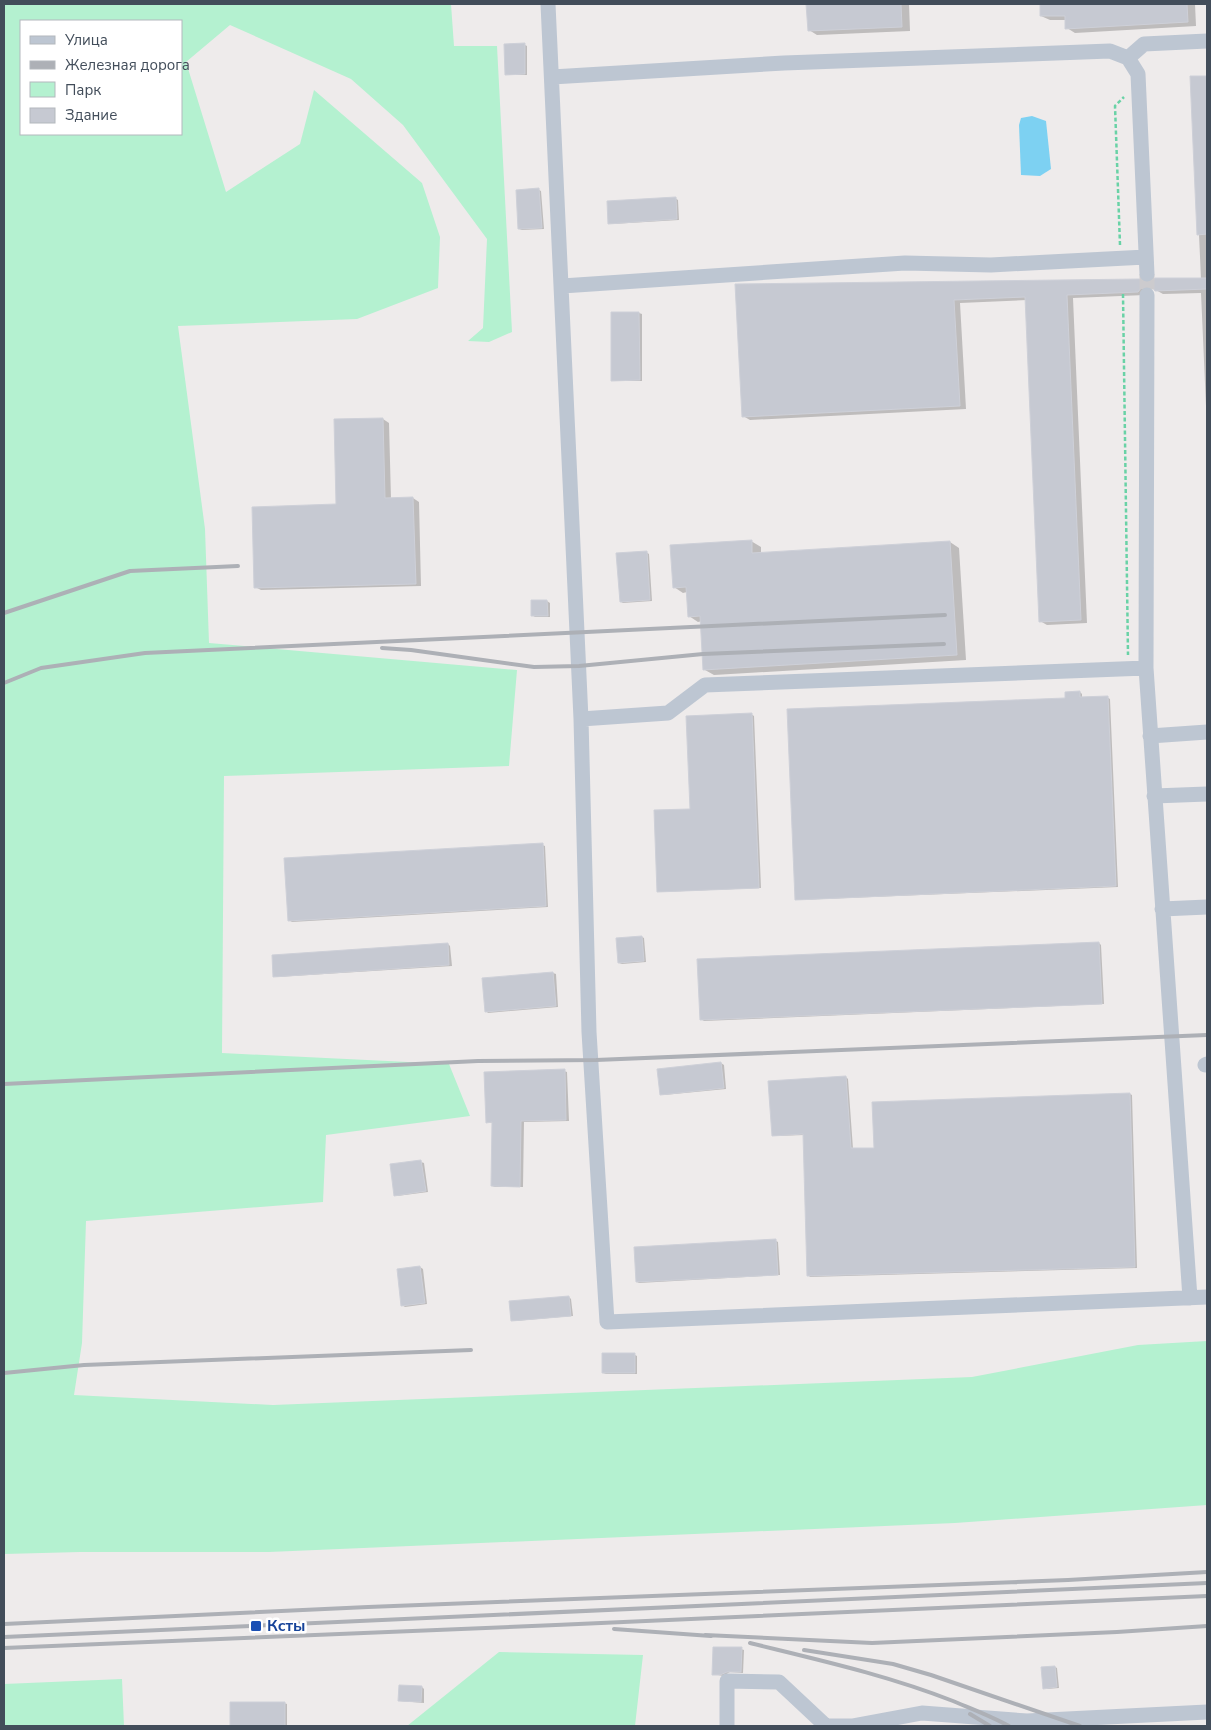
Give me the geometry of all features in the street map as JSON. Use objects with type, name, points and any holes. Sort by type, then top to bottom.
[{"type":"street","points":[[548,4],[581,719],[589,1032],[607,1322],[1207,1297]]},
{"type":"street","points":[[1128,58],[1144,44],[1207,41]]},
{"type":"street","points":[[552,78],[784,63],[1110,51],[1128,58],[1138,74],[1147,274]]},
{"type":"street","points":[[562,286],[905,263],[991,265],[1146,257]]},
{"type":"street","points":[[1147,295],[1146,668],[1190,1298]]},
{"type":"street","points":[[581,719],[668,713],[705,685],[1146,668]]},
{"type":"street","points":[[1150,736],[1207,732]]},
{"type":"street","points":[[1154,796],[1207,794]]},
{"type":"street","points":[[1162,909],[1207,907]]},
{"type":"street","points":[[727,1726],[728,1681],[779,1682],[827,1726],[852,1726],[922,1712],[1031,1723],[1207,1712]]},
{"type":"path","points":[[1121,258],[1115,106],[1130,92],[1138,79]]},
{"type":"path","points":[[1122,294],[1128,668]]},
{"type":"green space","points":[[4,4],[451,4],[454,46],[497,46],[512,332],[489,342],[468,341],[483,328],[487,239],[403,125],[351,79],[230,25],[186,62],[226,192],[300,144],[314,90],[422,183],[440,237],[438,288],[357,319],[178,326],[205,529],[209,643],[517,670],[509,766],[224,776],[222,1053],[449,1064],[470,1116],[326,1135],[323,1202],[86,1221],[82,1343],[74,1395],[273,1405],[972,1377],[1138,1345],[1207,1341],[1207,1505],[955,1523],[269,1552],[4,1554]]},
{"type":"green space","points":[[499,1652],[643,1655],[635,1726],[407,1726]]},
{"type":"green space","points":[[122,1679],[124,1726],[4,1726],[4,1684]]},
{"type":"water","points":[[1032,116],[1046,121],[1051,169],[1040,176],[1021,175],[1019,125],[1021,118]]},
{"type":"building","points":[[806,4],[901,4],[902,27],[808,31]]},
{"type":"building","points":[[1040,4],[1187,4],[1188,22],[1065,29],[1065,16],[1040,16]]},
{"type":"building","points":[[525,43],[525,74],[505,75],[504,44]]},
{"type":"building","points":[[1190,76],[1207,76],[1207,234],[1197,235]]},
{"type":"building","points":[[539,188],[542,228],[518,229],[516,190]]},
{"type":"building","points":[[676,197],[677,219],[608,224],[607,201]]},
{"type":"building","points":[[1155,278],[1207,278],[1207,289],[1155,291],[1152,287],[1147,286],[1142,287],[1138,292],[1067,295],[1081,620],[1039,622],[1025,297],[954,300],[960,406],[742,417],[735,284],[1139,279],[1147,283],[1152,282]]},
{"type":"building","points":[[611,312],[639,312],[640,380],[611,381]]},
{"type":"building","points":[[383,418],[385,498],[413,497],[416,584],[254,588],[252,507],[336,504],[334,419]]},
{"type":"building","points":[[752,540],[752,553],[950,541],[957,655],[703,670],[700,616],[688,617],[686,587],[673,588],[670,545]]},
{"type":"building","points":[[647,551],[650,600],[620,602],[616,553]]},
{"type":"building","points":[[531,600],[547,600],[548,616],[531,616]]},
{"type":"building","points":[[1080,691],[1080,697],[1108,696],[1116,886],[795,900],[787,709],[1065,698],[1065,692]]},
{"type":"building","points":[[752,713],[759,888],[657,892],[654,810],[690,809],[686,716]]},
{"type":"building","points":[[543,843],[546,906],[288,921],[284,858]]},
{"type":"building","points":[[642,936],[644,961],[618,963],[616,938]]},
{"type":"building","points":[[1099,942],[1102,1004],[700,1020],[697,959]]},
{"type":"building","points":[[448,943],[449,965],[273,977],[272,955]]},
{"type":"building","points":[[553,972],[556,1006],[485,1012],[482,978]]},
{"type":"building","points":[[721,1062],[724,1088],[660,1095],[657,1069]]},
{"type":"building","points":[[565,1069],[566,1120],[521,1121],[520,1187],[491,1186],[492,1122],[486,1123],[484,1072]]},
{"type":"building","points":[[846,1076],[851,1148],[874,1148],[872,1102],[1130,1093],[1135,1267],[807,1276],[803,1134],[772,1136],[768,1081]]},
{"type":"building","points":[[421,1160],[426,1191],[394,1196],[390,1164]]},
{"type":"building","points":[[776,1239],[778,1275],[636,1282],[634,1247]]},
{"type":"building","points":[[420,1266],[425,1303],[401,1306],[397,1269]]},
{"type":"building","points":[[569,1296],[571,1316],[511,1321],[509,1301]]},
{"type":"building","points":[[602,1353],[635,1353],[635,1373],[602,1373]]},
{"type":"building","points":[[713,1647],[742,1647],[741,1672],[712,1675]]},
{"type":"building","points":[[1055,1666],[1057,1687],[1043,1689],[1041,1667]]},
{"type":"building","points":[[399,1685],[422,1686],[421,1702],[398,1701]]},
{"type":"building","points":[[230,1702],[285,1702],[285,1726],[230,1726]]},
{"type":"tunnel","points":[[1147,274],[1147,295]]},
{"type":"railway","points":[[4,613],[130,571],[238,566]]},
{"type":"railway","points":[[4,683],[41,668],[145,653],[945,615]]},
{"type":"railway","points":[[382,648],[411,650],[534,667],[579,666],[703,654],[944,644]]},
{"type":"railway","points":[[4,1084],[478,1061],[596,1060],[1207,1035]]},
{"type":"railway","points":[[4,1373],[84,1365],[471,1350]]},
{"type":"railway","points":[[4,1624],[368,1607],[1068,1580],[1207,1572]]},
{"type":"railway","points":[[4,1637],[1207,1583]]},
{"type":"railway","points":[[4,1648],[1207,1596]]},
{"type":"railway","points":[[705,1635],[872,1643],[1207,1626]]},
{"type":"railway","points":[[614,1629],[711,1636]]},
{"type":"railway","points":[[750,1643],[903,1683],[953,1701],[1009,1726]]},
{"type":"railway","points":[[804,1650],[893,1664],[931,1675],[1080,1726]]},
{"type":"railway","points":[[970,1714],[990,1726]]},
{"type":"place","name":"Ксты","points":[[256,1626]]}]
